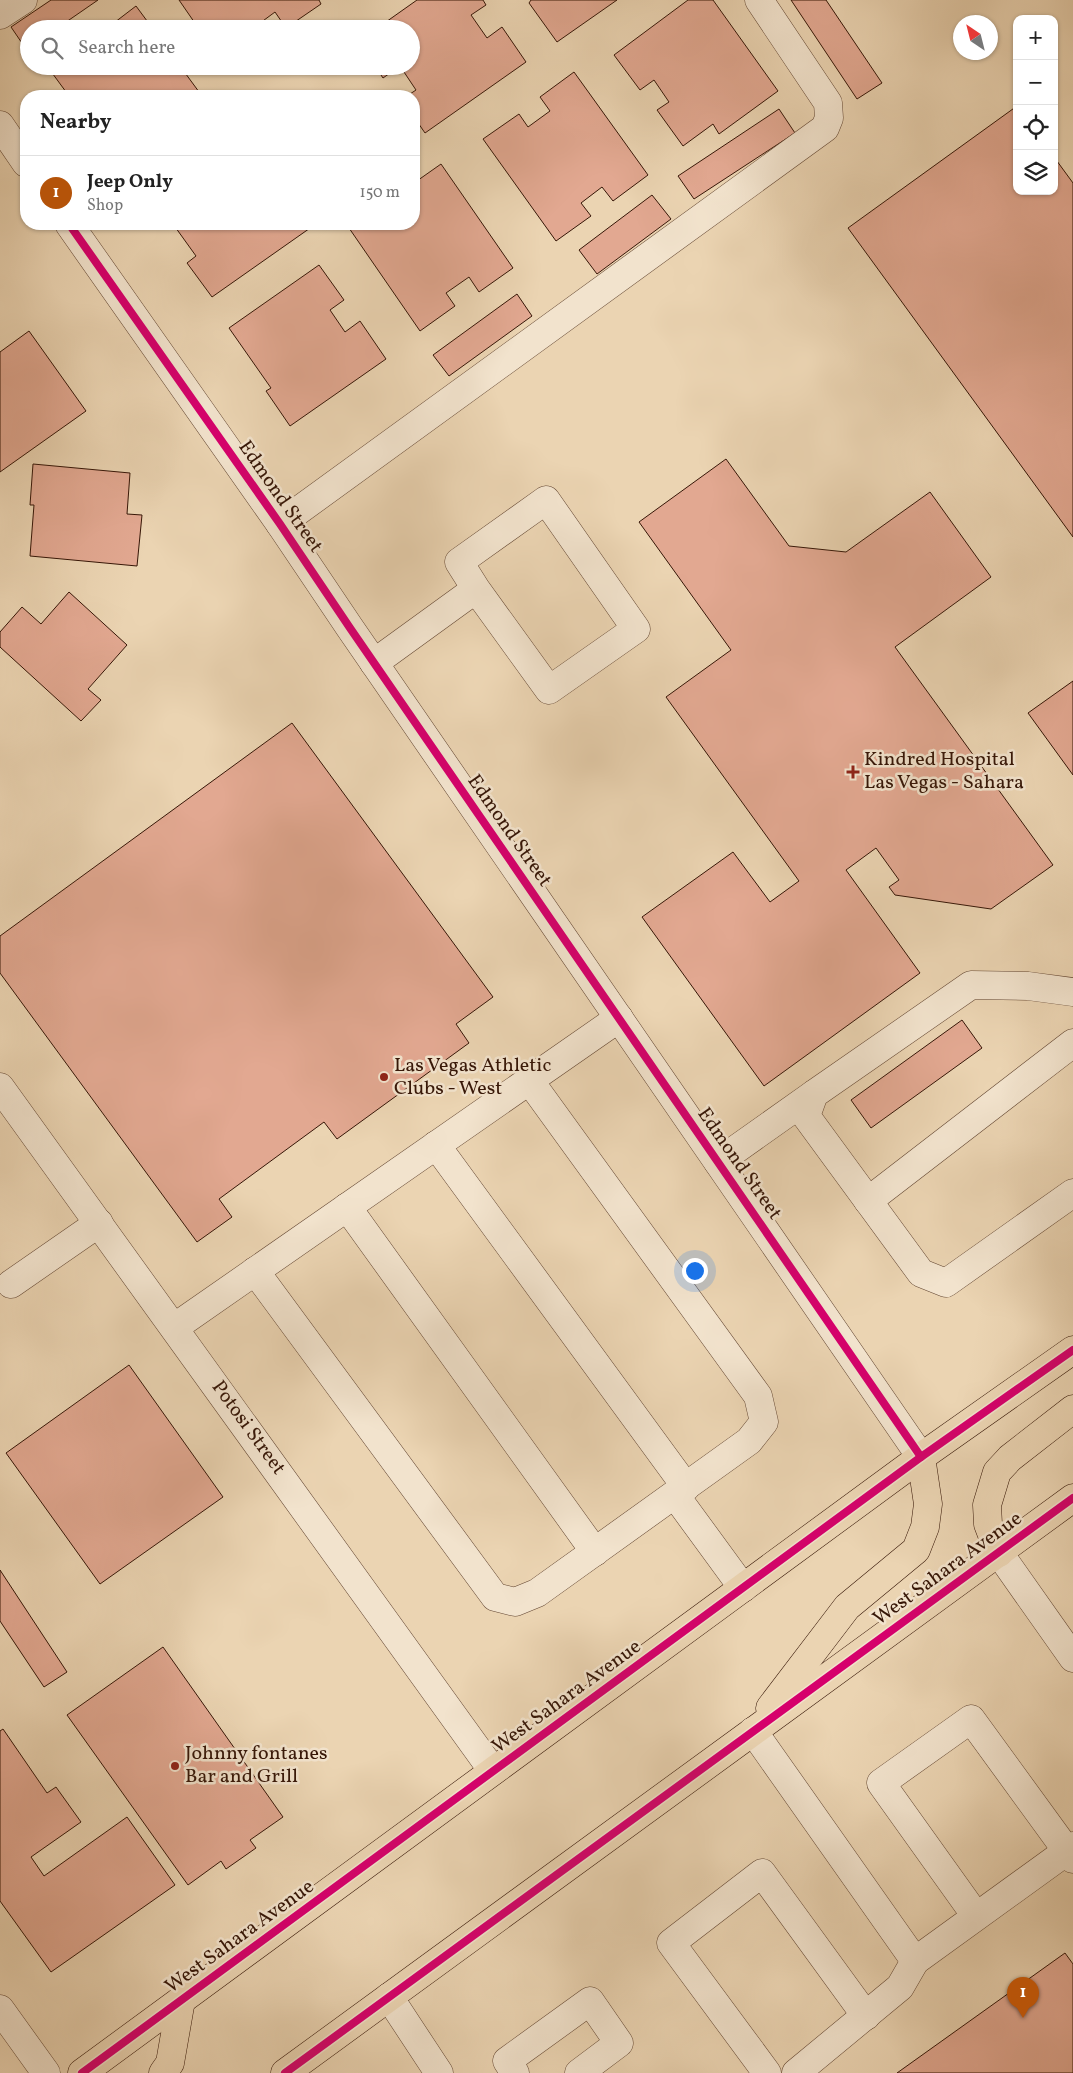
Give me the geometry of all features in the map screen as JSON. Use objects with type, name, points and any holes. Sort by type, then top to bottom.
[{"type":"main road","name":"West Sahara Avenue","points":[[82,2073],[921,1457],[1073,1350]]},
{"type":"main road","points":[[998,1553],[988,1524],[987,1505],[997,1472],[1010,1458],[1073,1409]]},
{"type":"main road","points":[[753,1731],[847,1607],[916,1550],[925,1528],[928,1504],[921,1457]]},
{"type":"main road","name":"West Sahara Avenue","points":[[286,2073],[1073,1498]]},
{"type":"main road","points":[[163,2073],[172,2057],[181,2000]]},
{"type":"street","points":[[0,16],[22,0]]},
{"type":"street","points":[[280,524],[826,128],[829,118],[828,103],[759,0]]},
{"type":"street","points":[[0,125],[20,154]]},
{"type":"street","name":"Edmond Street","points":[[73,230],[280,524],[921,1457]]},
{"type":"street","points":[[546,500],[636,629],[549,690],[476,589],[459,562],[546,500]]},
{"type":"street","points":[[374,663],[476,589]]},
{"type":"street","points":[[718,1162],[971,985],[1028,986],[1073,992]]},
{"type":"street","points":[[175,1327],[618,1018]]},
{"type":"street","points":[[868,1201],[1073,1043]]},
{"type":"street","points":[[255,1271],[495,1597],[515,1602],[537,1593],[749,1441],[764,1422],[758,1396],[529,1080]]},
{"type":"street","name":"Potosi Street","points":[[0,1087],[9,1119],[99,1224],[493,1771]]},
{"type":"street","points":[[814,1094],[806,1116],[922,1273],[946,1283],[1073,1193]]},
{"type":"street","points":[[436,1145],[680,1491],[743,1588]]},
{"type":"street","points":[[346,1207],[595,1552]]},
{"type":"street","points":[[11,1284],[99,1224]]},
{"type":"street","points":[[998,1553],[1073,1658]]},
{"type":"street","points":[[796,2073],[900,1987],[915,1961],[976,1916],[1071,1852],[971,1719],[881,1783],[976,1916]]},
{"type":"street","points":[[753,1731],[915,1961]]},
{"type":"street","points":[[767,2073],[671,1943],[762,1873],[866,2016]]},
{"type":"street","points":[[389,1997],[439,2073]]},
{"type":"street","points":[[515,2073],[507,2061],[590,2000],[619,2043],[579,2073]]},
{"type":"street","points":[[0,2009],[46,2073]]},
{"type":"building","points":[[51,0],[98,0],[69,20],[21,20]]},
{"type":"building","points":[[179,0],[319,0],[321,4],[298,20],[280,20],[275,12],[264,20],[193,20]]},
{"type":"building","points":[[417,0],[483,0],[486,5],[471,15],[487,38],[502,27],[526,62],[425,133],[420,126],[420,90],[416,90],[406,75],[420,75],[420,20],[389,20]]},
{"type":"building","points":[[531,0],[617,0],[557,42],[529,3]]},
{"type":"building","points":[[688,0],[713,0],[778,91],[719,134],[713,124],[683,146],[657,110],[669,102],[654,80],[640,90],[614,55]]},
{"type":"building","points":[[791,0],[826,0],[882,83],[857,99]]},
{"type":"building","points":[[136,6],[146,20],[118,20]]},
{"type":"building","points":[[20,21],[20,40],[11,27]]},
{"type":"building","points":[[574,72],[648,175],[613,201],[602,187],[581,203],[591,216],[556,241],[483,139],[519,114],[528,127],[550,111],[540,97]]},
{"type":"building","points":[[54,75],[187,75],[198,90],[65,90]]},
{"type":"building","points":[[779,109],[795,133],[694,199],[678,176]]},
{"type":"building","points":[[1013,109],[1013,195],[1058,195],[1058,162],[1073,183],[1073,537],[848,228]]},
{"type":"building","points":[[441,164],[513,268],[479,292],[469,277],[446,293],[455,306],[420,331],[350,230],[420,230],[420,179]]},
{"type":"building","points":[[652,195],[671,219],[597,274],[579,250]]},
{"type":"building","points":[[177,230],[307,230],[212,297],[187,263],[196,256]]},
{"type":"building","points":[[319,265],[344,300],[330,310],[345,332],[360,321],[386,359],[290,426],[266,391],[271,388],[229,328]]},
{"type":"building","points":[[517,294],[532,316],[449,376],[433,355]]},
{"type":"building","points":[[29,331],[86,411],[0,472],[0,352]]},
{"type":"building","name":"Kindred Hospital Las Vegas - Sahara","points":[[726,459],[789,546],[846,552],[930,492],[991,577],[895,647],[1053,865],[991,909],[895,895],[889,887],[899,880],[876,848],[846,870],[920,973],[764,1086],[642,917],[733,852],[770,902],[799,881],[666,697],[731,650],[639,522]]},
{"type":"building","points":[[33,464],[130,473],[127,514],[142,515],[137,566],[30,556],[34,505],[30,505]]},
{"type":"building","points":[[69,592],[127,645],[88,689],[101,700],[81,721],[0,647],[0,632],[22,607],[41,624]]},
{"type":"building","points":[[1073,681],[1073,775],[1028,713]]},
{"type":"building","points":[[292,723],[493,997],[456,1024],[469,1043],[337,1139],[324,1122],[219,1199],[232,1217],[197,1242],[0,973],[0,936]]},
{"type":"building","points":[[962,1020],[982,1048],[871,1128],[851,1100]]},
{"type":"building","points":[[129,1365],[223,1497],[100,1584],[6,1453]]},
{"type":"building","points":[[0,1570],[67,1672],[44,1687],[0,1621]]},
{"type":"building","name":"Johnny fontanes Bar and Grill","points":[[163,1647],[283,1817],[250,1840],[256,1848],[226,1869],[221,1861],[188,1885],[67,1715]]},
{"type":"building","points":[[3,1729],[47,1793],[56,1787],[81,1822],[31,1857],[44,1876],[127,1817],[175,1885],[51,1972],[0,1901],[0,1731]]},
{"type":"building","points":[[1065,1953],[1073,1964],[1073,2073],[897,2073]]},
{"type":"cycle path","points":[[73,230],[280,524],[921,1457]]},
{"type":"cycle path","points":[[82,2073],[921,1457],[1073,1350]]},
{"type":"cycle path","points":[[285,2073],[1073,1498]]},
{"type":"place","name":"Kindred Hospital Las Vegas - Sahara","points":[[853,772]]},
{"type":"place","name":"Las Vegas Athletic Clubs - West","points":[[384,1077]]},
{"type":"place","name":"Johnny fontanes Bar and Grill","points":[[175,1766]]},
{"type":"place","name":"Jeep Only","points":[[1023,2018]]}]
